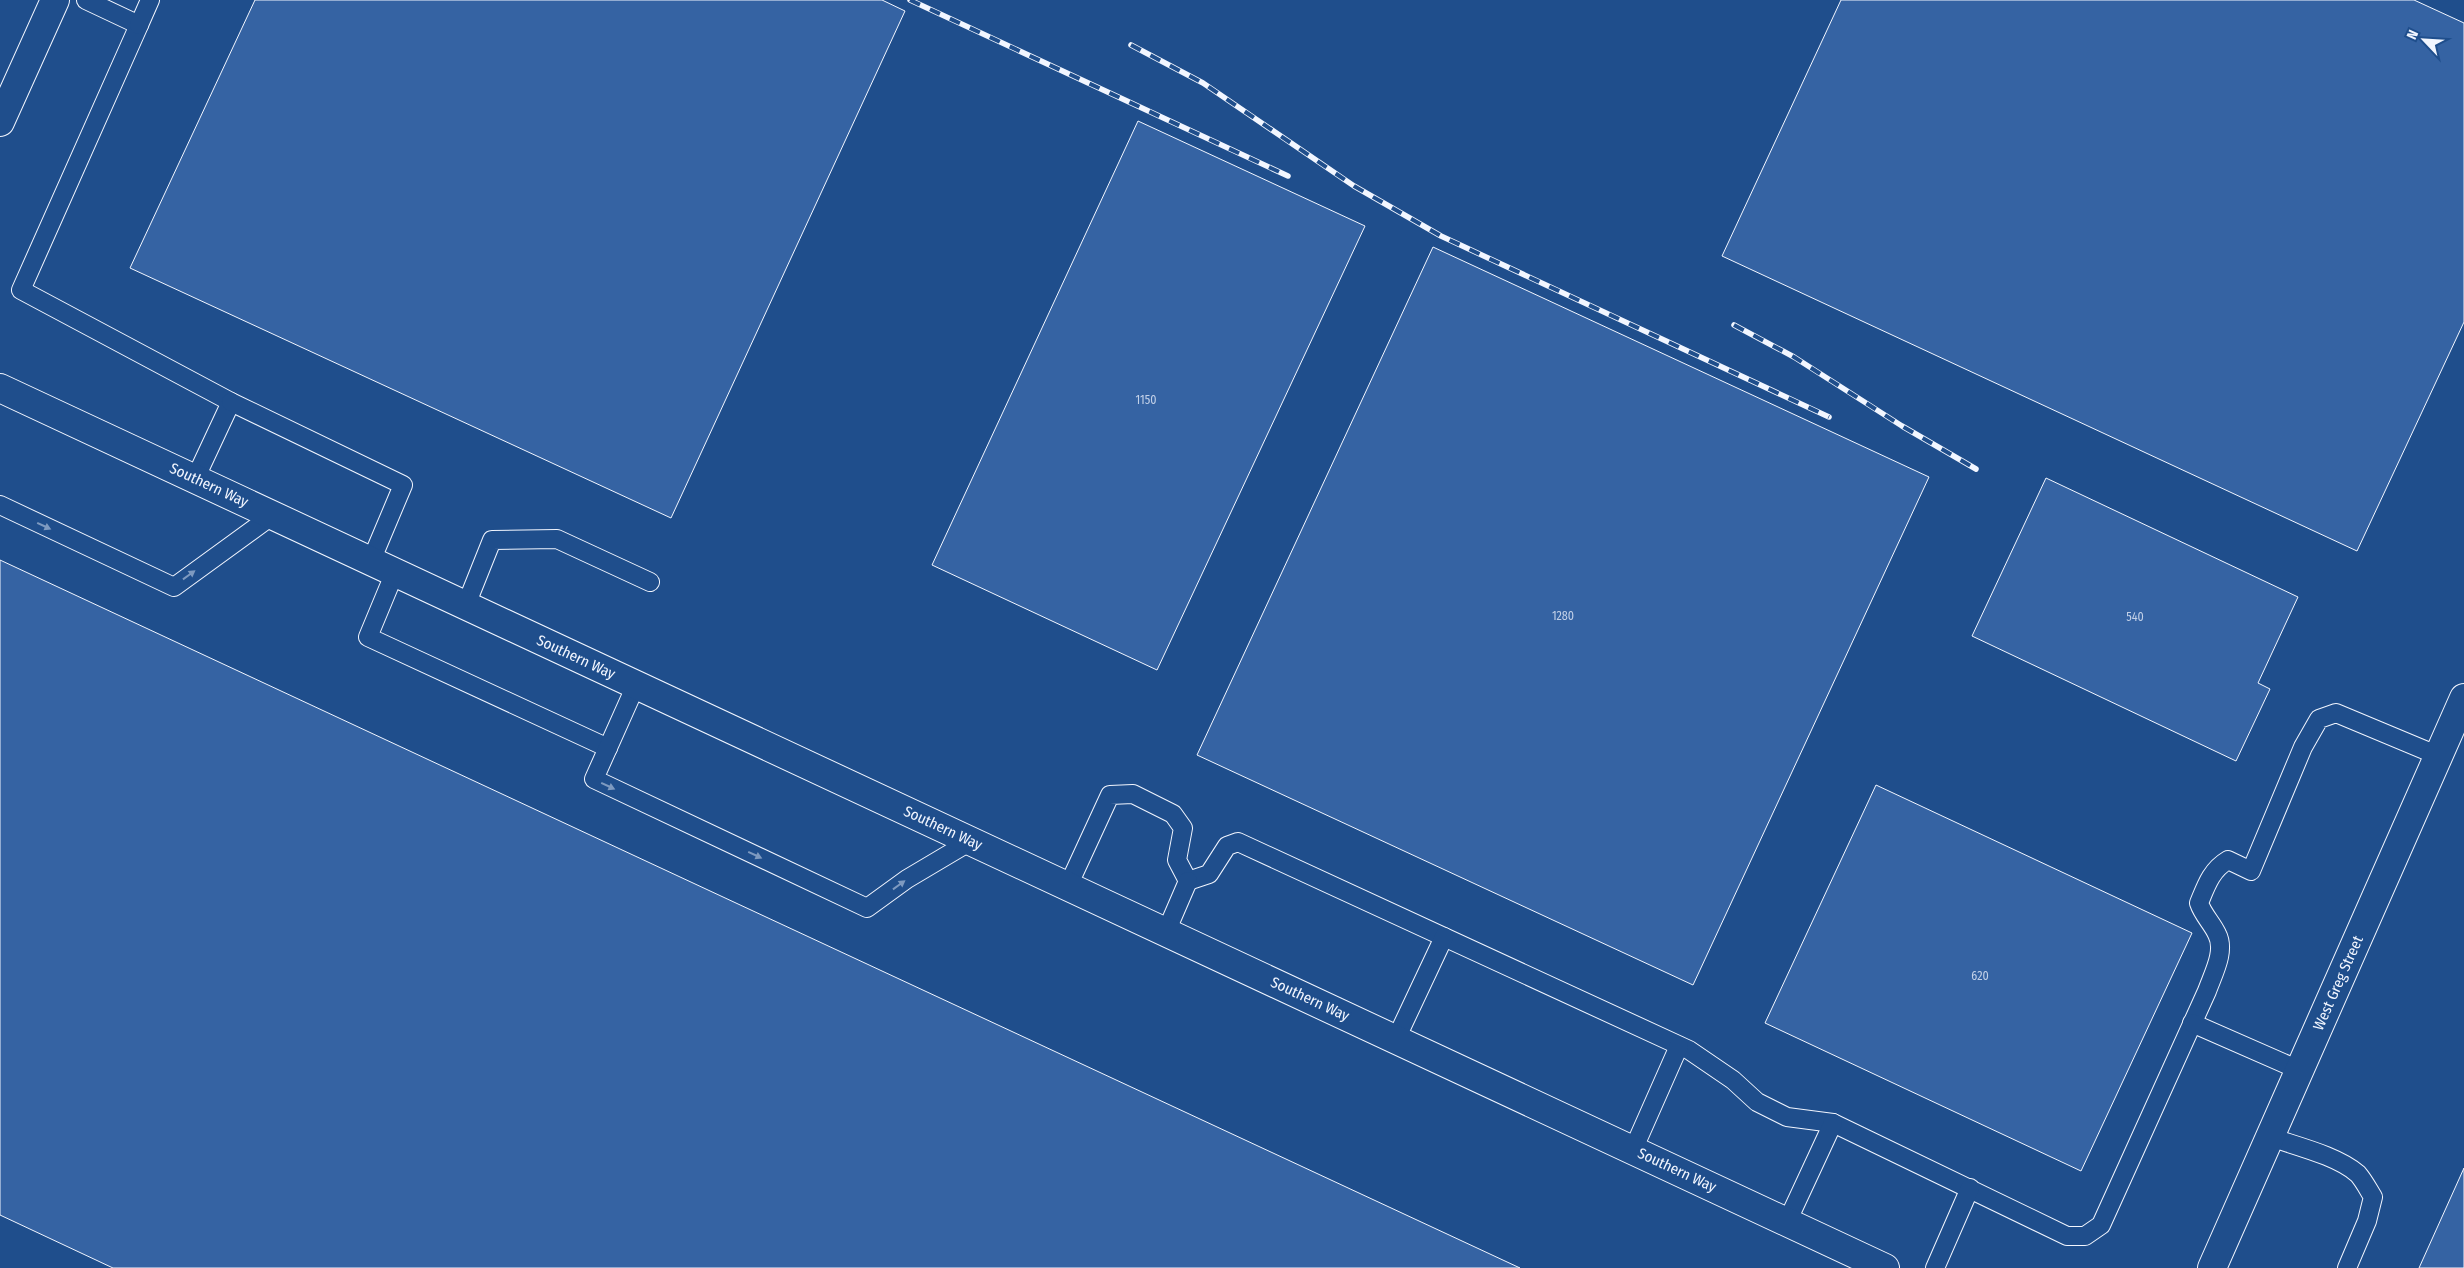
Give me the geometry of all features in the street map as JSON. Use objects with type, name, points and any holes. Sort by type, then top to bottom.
[{"type":"street","points":[[0,122],[55,0]]},
{"type":"street","name":"Southern Way","points":[[0,388],[1787,1222],[1844,1259],[1885,1268]]},
{"type":"street","name":"West Greg Street","points":[[2212,1268],[2464,698]]},
{"type":"lane","points":[[86,0],[139,25]]},
{"type":"lane","points":[[150,0],[21,290],[231,402],[403,485],[371,561]]},
{"type":"lane","points":[[195,478],[231,402]]},
{"type":"lane","points":[[0,506],[174,587],[273,515]]},
{"type":"lane","points":[[466,605],[492,540],[557,539],[650,582]]},
{"type":"lane","points":[[395,572],[368,637],[608,748]]},
{"type":"lane","points":[[636,685],[594,779],[867,908],[907,879],[971,841]]},
{"type":"lane","points":[[1166,932],[1188,881],[1209,874],[1227,846],[1238,842],[1689,1050],[1733,1080],[1757,1102],[1787,1117],[1833,1123],[2067,1236],[2085,1236],[2100,1225],[2207,991],[2220,952],[2219,936],[2199,903],[2208,880],[2218,866],[2228,860],[2252,871],[2303,747],[2319,719],[2336,713],[2439,756]]},
{"type":"lane","points":[[1068,886],[1110,795],[1133,794],[1173,814],[1183,828],[1176,860],[1188,881]]},
{"type":"lane","points":[[1396,1039],[1444,937]]},
{"type":"lane","points":[[2192,1023],[2299,1070]]},
{"type":"lane","points":[[1633,1150],[1679,1046]]},
{"type":"lane","points":[[1787,1222],[1833,1123]]},
{"type":"lane","points":[[2270,1137],[2341,1163],[2357,1174],[2366,1184],[2373,1197],[2367,1222],[2347,1268]]},
{"type":"lane","points":[[1936,1268],[1970,1188]]},
{"type":"building","points":[[255,0],[882,0],[905,11],[671,518],[130,268]]},
{"type":"building","points":[[1841,0],[2414,0],[2464,23],[2464,322],[2357,551],[1722,256]]},
{"type":"building","points":[[1138,121],[1365,226],[1157,670],[932,565]]},
{"type":"building","points":[[1433,247],[1929,477],[1693,985],[1197,755]]},
{"type":"building","points":[[2046,478],[2298,597],[2258,683],[2270,689],[2236,761],[1972,636]]},
{"type":"building","points":[[0,560],[1520,1268],[113,1268],[0,1215]]},
{"type":"building","points":[[1876,785],[2192,933],[2081,1171],[1765,1023]]},
{"type":"building","points":[[2464,1168],[2464,1268],[2419,1268]]},
{"type":"railway","points":[[910,0],[1288,176]]},
{"type":"railway","points":[[1131,45],[1203,83],[1354,186],[1441,236],[1829,417]]},
{"type":"railway","points":[[1734,325],[1794,357],[1902,426],[1976,469]]}]
